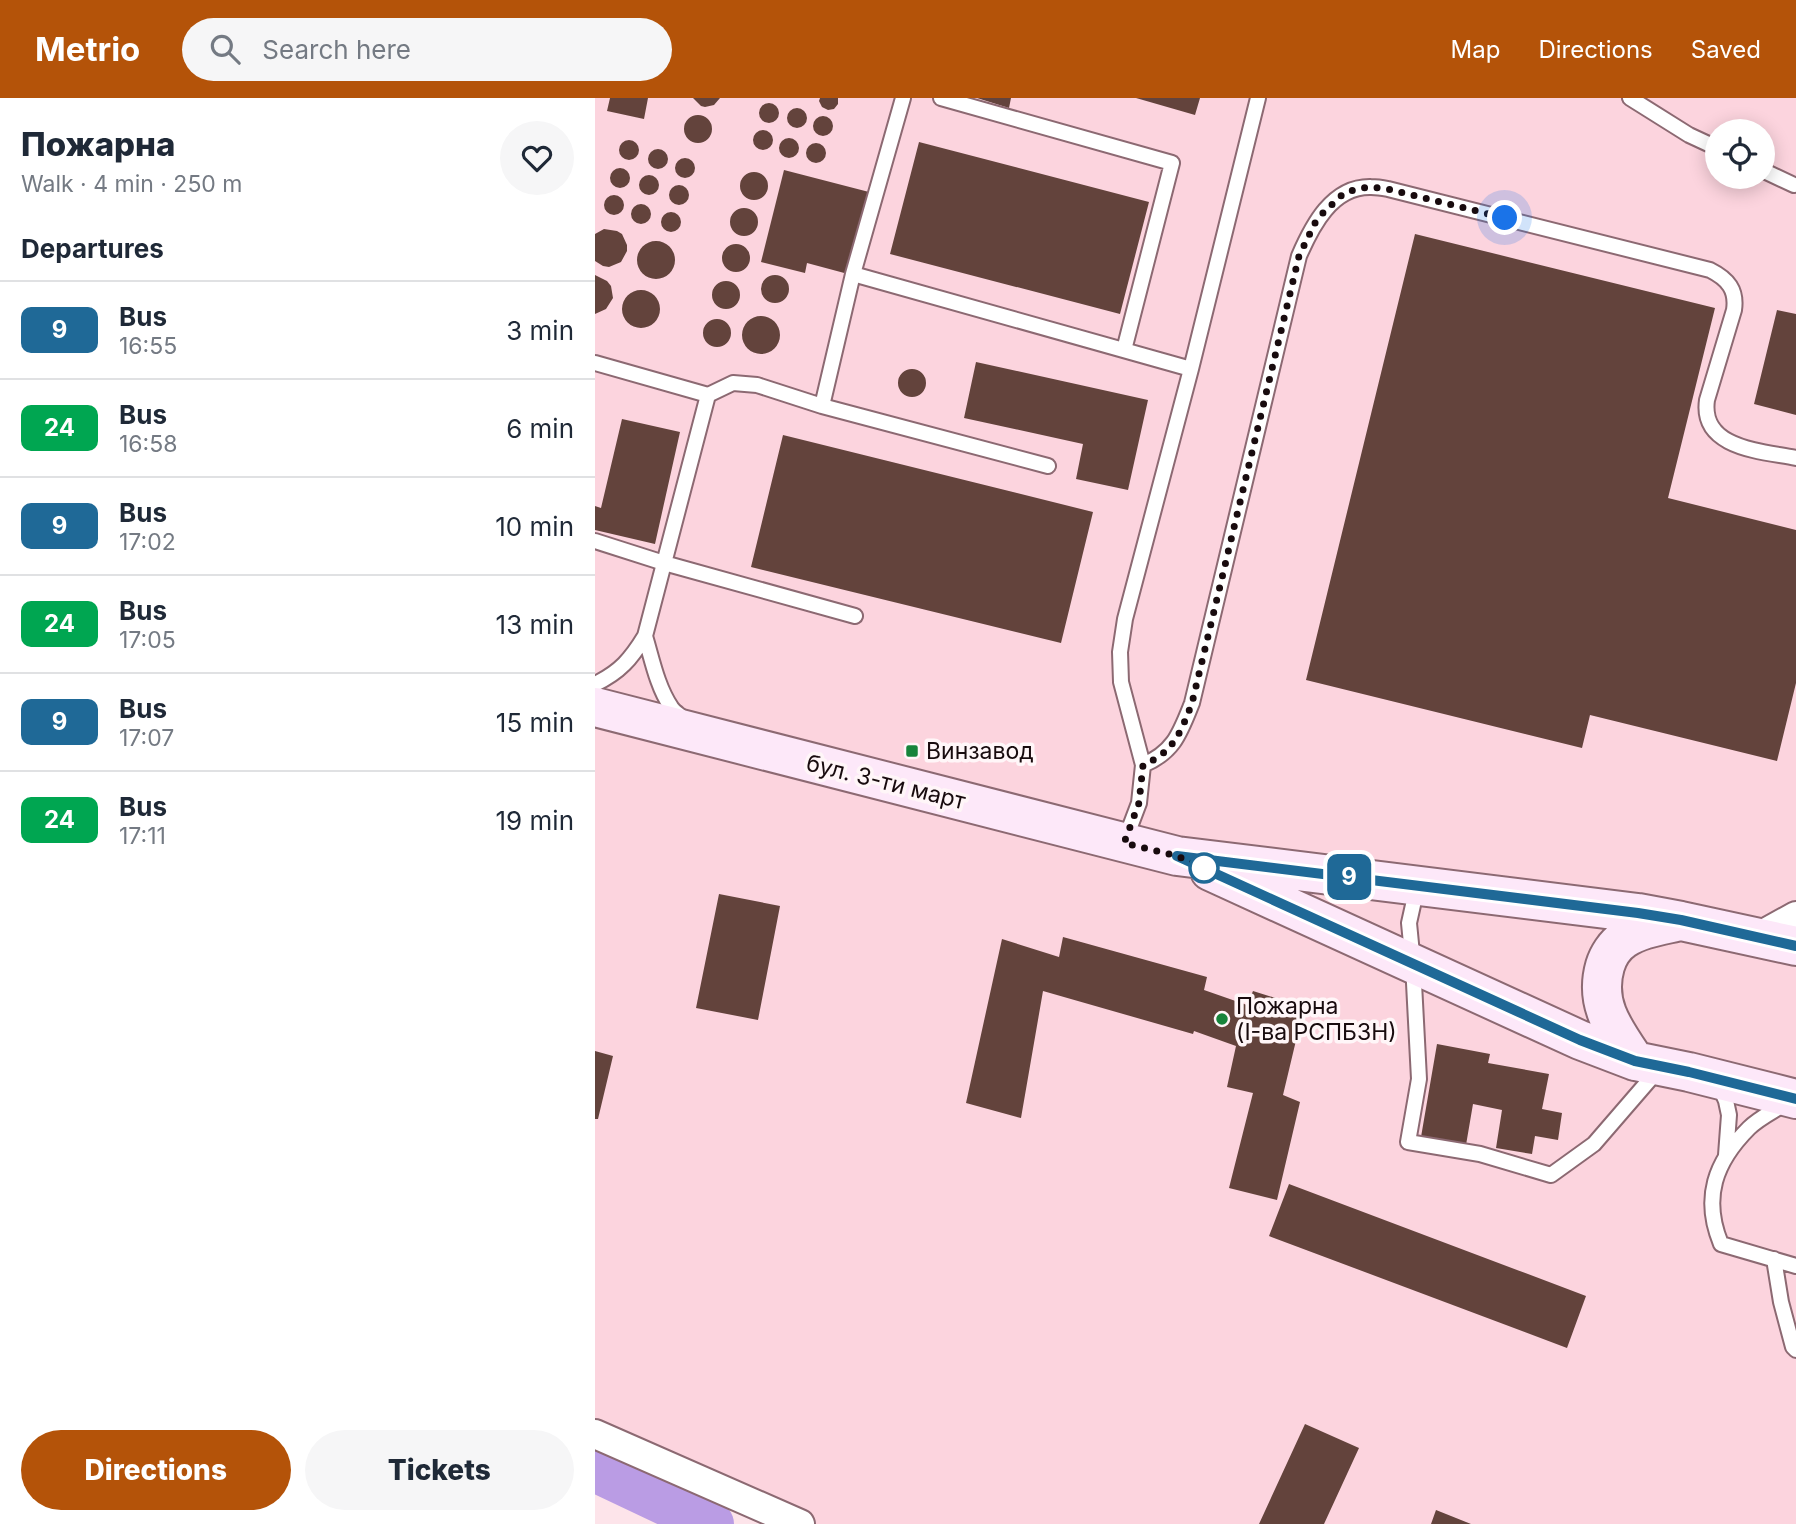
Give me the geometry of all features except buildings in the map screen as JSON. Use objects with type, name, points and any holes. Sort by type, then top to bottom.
[{"type":"main road","name":"бул. 3-ти март","points":[[595,707],[1177,856],[1638,913],[1796,946]]},
{"type":"main road","name":"бул. 3-ти март","points":[[1177,856],[1580,1040],[1648,1064],[1795,1099]]},
{"type":"main road","points":[[1648,1064],[1614,1030],[1605,1009],[1601,988],[1608,957],[1622,940],[1643,930],[1681,920]]},
{"type":"street","points":[[1758,937],[1796,916]]},
{"type":"street","points":[[595,1434],[800,1524]]},
{"type":"lane","points":[[822,406],[853,274],[902,98]]},
{"type":"lane","points":[[941,98],[1172,163],[1124,350]]},
{"type":"lane","points":[[1124,843],[1139,803],[1143,765],[1121,682],[1123,630],[1258,98]]},
{"type":"lane","points":[[1630,98],[1705,142]]},
{"type":"lane","points":[[1775,176],[1795,184]]},
{"type":"lane","points":[[1143,765],[1155,761],[1172,746],[1192,703],[1299,256],[1315,223],[1344,193],[1370,187],[1402,192],[1719,274],[1728,282],[1735,300],[1707,400],[1708,420],[1721,438],[1731,444],[1796,458]]},
{"type":"lane","points":[[853,274],[1191,369]]},
{"type":"lane","points":[[595,363],[708,395],[733,383],[757,385],[822,406],[1048,466]]},
{"type":"lane","points":[[595,684],[611,676],[631,659],[645,636],[708,395]]},
{"type":"lane","points":[[595,541],[664,563],[855,615]]},
{"type":"lane","points":[[645,636],[654,667],[672,708],[700,734]]},
{"type":"lane","points":[[1417,886],[1409,923],[1419,1079],[1408,1142],[1480,1154],[1551,1175],[1594,1144],[1648,1064]]},
{"type":"lane","points":[[1716,1079],[1729,1115],[1726,1156]]},
{"type":"lane","points":[[1795,1099],[1751,1126],[1726,1156],[1714,1184],[1711,1205],[1714,1226],[1721,1244],[1796,1266]]},
{"type":"lane","points":[[1774,1259],[1781,1301],[1796,1350]]},
{"type":"shaded area","points":[[595,98],[1796,98],[1796,1524],[760,1524],[595,1445]]},
{"type":"waterway","points":[[595,1469],[711,1524]]},
{"type":"bus line","name":"9","points":[[1796,946],[1638,913],[1177,856],[1580,1040],[1635,1061],[1796,1099]]},
{"type":"place","name":"Винзавод","points":[[912,751]]},
{"type":"place","name":"Пожарна (I-ва РСПБЗН)","points":[[1222,1019]]},
{"type":"route","points":[[1204,868],[1177,856],[1124,843],[1139,803],[1143,765],[1155,761],[1172,746],[1192,703],[1299,256],[1315,223],[1323,213],[1344,193],[1357,189],[1370,187],[1402,192],[1505,218]]}]
